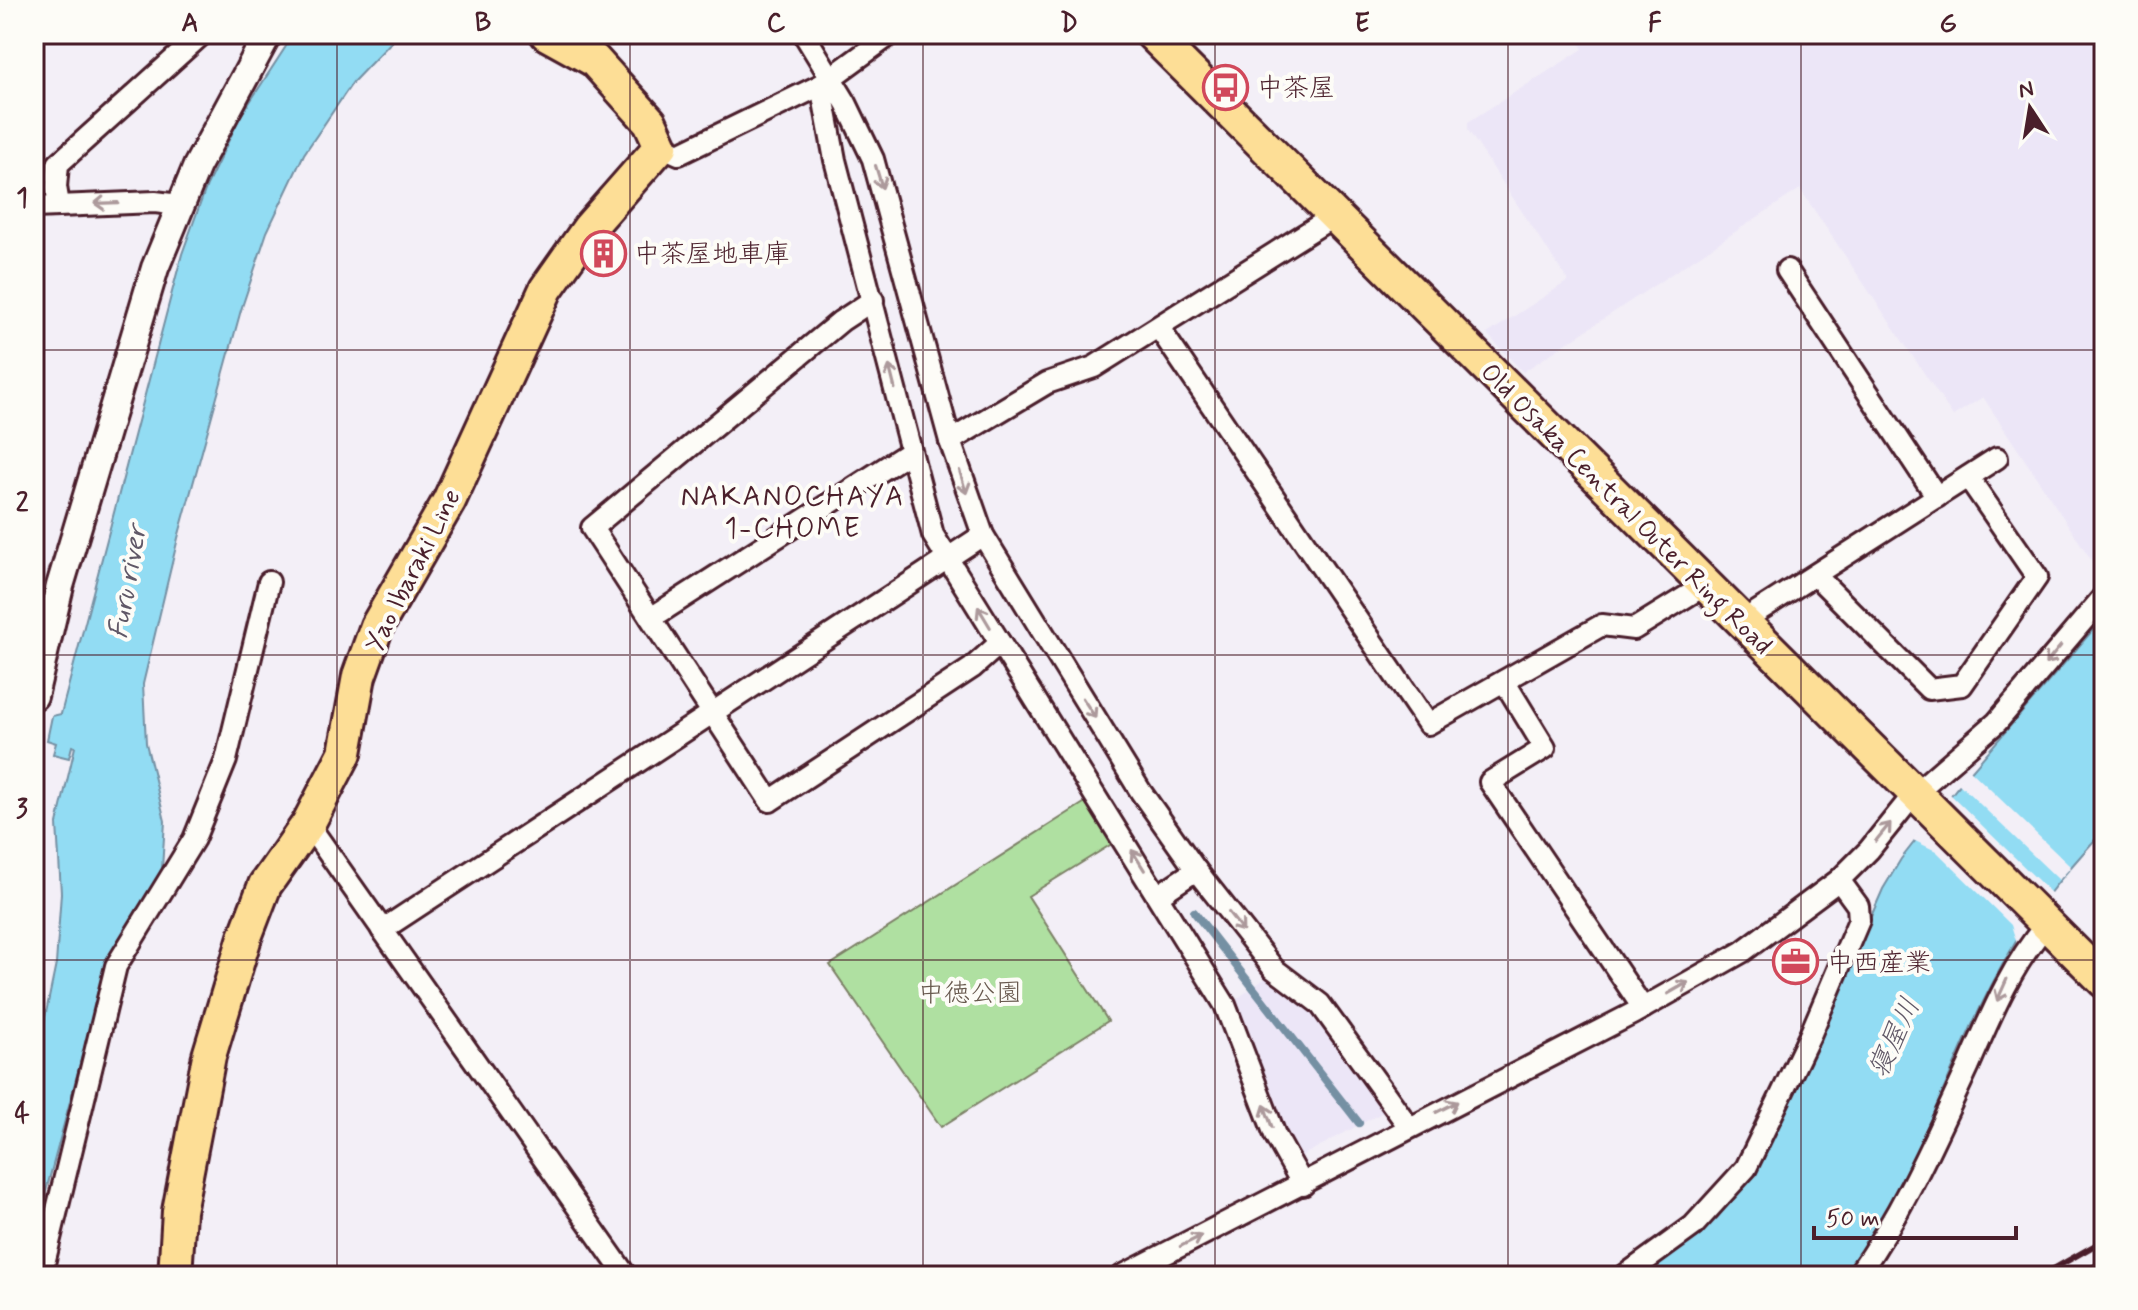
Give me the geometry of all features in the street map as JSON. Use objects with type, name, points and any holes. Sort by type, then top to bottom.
[{"type":"main road","points":[[547,34],[594,60],[650,122],[661,146]]},
{"type":"main road","name":"Old Osaka Central Outer Ring Road","points":[[1152,34],[2042,922],[2099,968]]},
{"type":"main road","name":"Yao Ibaraki Line","points":[[175,1276],[179,1211],[209,1056],[245,937],[265,885],[308,824],[345,753],[359,676],[377,626],[449,501],[546,289],[589,228],[661,146]]},
{"type":"street","points":[[59,205],[56,187],[58,164],[202,34]]},
{"type":"street","points":[[34,696],[60,586],[155,268],[179,205],[226,108],[268,34]]},
{"type":"street","points":[[804,34],[825,83],[857,125],[884,193],[950,441],[970,507],[983,535],[1141,792],[1196,870],[1274,969],[1320,1004],[1409,1127]]},
{"type":"street","points":[[661,146],[679,154],[825,83],[891,34]]},
{"type":"street","points":[[825,83],[830,135],[931,529],[1228,1011],[1275,1135],[1303,1185]]},
{"type":"street","points":[[830,135],[833,121],[839,116],[857,125]]},
{"type":"street","points":[[34,207],[155,202],[179,205]]},
{"type":"street","points":[[950,441],[1047,383],[1094,367],[1334,216]]},
{"type":"street","points":[[1787,270],[1937,497]]},
{"type":"street","points":[[873,300],[841,321],[592,528],[770,801],[972,668],[1000,643]]},
{"type":"street","points":[[1159,328],[1428,724],[1602,625],[1634,629],[1705,585]]},
{"type":"street","points":[[651,618],[910,452]]},
{"type":"street","points":[[1741,622],[1997,458]]},
{"type":"street","points":[[1815,575],[1929,689],[1962,685],[2037,577],[1968,477]]},
{"type":"street","points":[[382,930],[983,535]]},
{"type":"street","points":[[41,1276],[116,966],[194,839],[226,760],[269,582]]},
{"type":"street","points":[[1122,1276],[1643,1008],[1742,952],[1839,880],[1923,803],[2104,596]]},
{"type":"street","points":[[1504,681],[1545,748],[1490,782],[1643,1008]]},
{"type":"street","points":[[308,824],[626,1276]]},
{"type":"street","points":[[1159,895],[1196,870]]},
{"type":"street","points":[[1624,1276],[1704,1215],[1729,1189],[1758,1148],[1859,920],[1858,906],[1839,880]]},
{"type":"street","points":[[1857,1276],[1884,1237],[1919,1174],[2009,973],[2042,922]]},
{"type":"shaded area","points":[[1574,34],[2104,34],[2102,576],[1983,397],[1953,416],[1800,189],[1523,372],[1487,334],[1568,281],[1468,130],[1468,122],[1583,49]]},
{"type":"shaded area","points":[[1268,976],[1315,1008],[1387,1110],[1296,1159],[1234,1001]]},
{"type":"green space","name":"中徳公園","points":[[1087,801],[1115,842],[1028,896],[1108,1021],[941,1127],[830,965]]},
{"type":"water","name":"Furu river","points":[[294,34],[399,34],[353,82],[304,154],[267,232],[241,310],[178,538],[143,684],[146,743],[165,821],[162,869],[103,978],[34,1236],[34,1071],[56,964],[61,893],[57,824],[75,747],[72,746],[69,758],[53,754],[56,743],[47,740],[52,716],[61,714],[182,254],[207,185],[240,117]]},
{"type":"water","name":"寝屋川","points":[[2104,617],[2104,830],[2054,887],[2011,950],[1969,1031],[1894,1198],[1847,1276],[1641,1276],[1717,1218],[1751,1176],[1794,1093],[1883,889],[1901,859],[1956,789]]},
{"type":"pier","points":[[1969,769],[2071,867],[2059,880],[1957,782]]},
{"type":"pier","points":[[1948,792],[2052,894],[2018,947],[2011,925],[1936,851],[1913,840]]},
{"type":"waterway","points":[[1194,912],[1359,1123]]},
{"type":"railway","points":[[2041,1276],[2104,1240]]},
{"type":"railway","points":[[2078,1276],[2104,1261]]},
{"type":"place","name":"中茶屋","points":[[1226,87]]},
{"type":"place","name":"中茶屋地車庫","points":[[603,253]]},
{"type":"place","name":"中西産業","points":[[1796,962]]},
{"type":"district","name":"NAKANOCHAYA 1-CHOME","points":[[793,511]]}]
